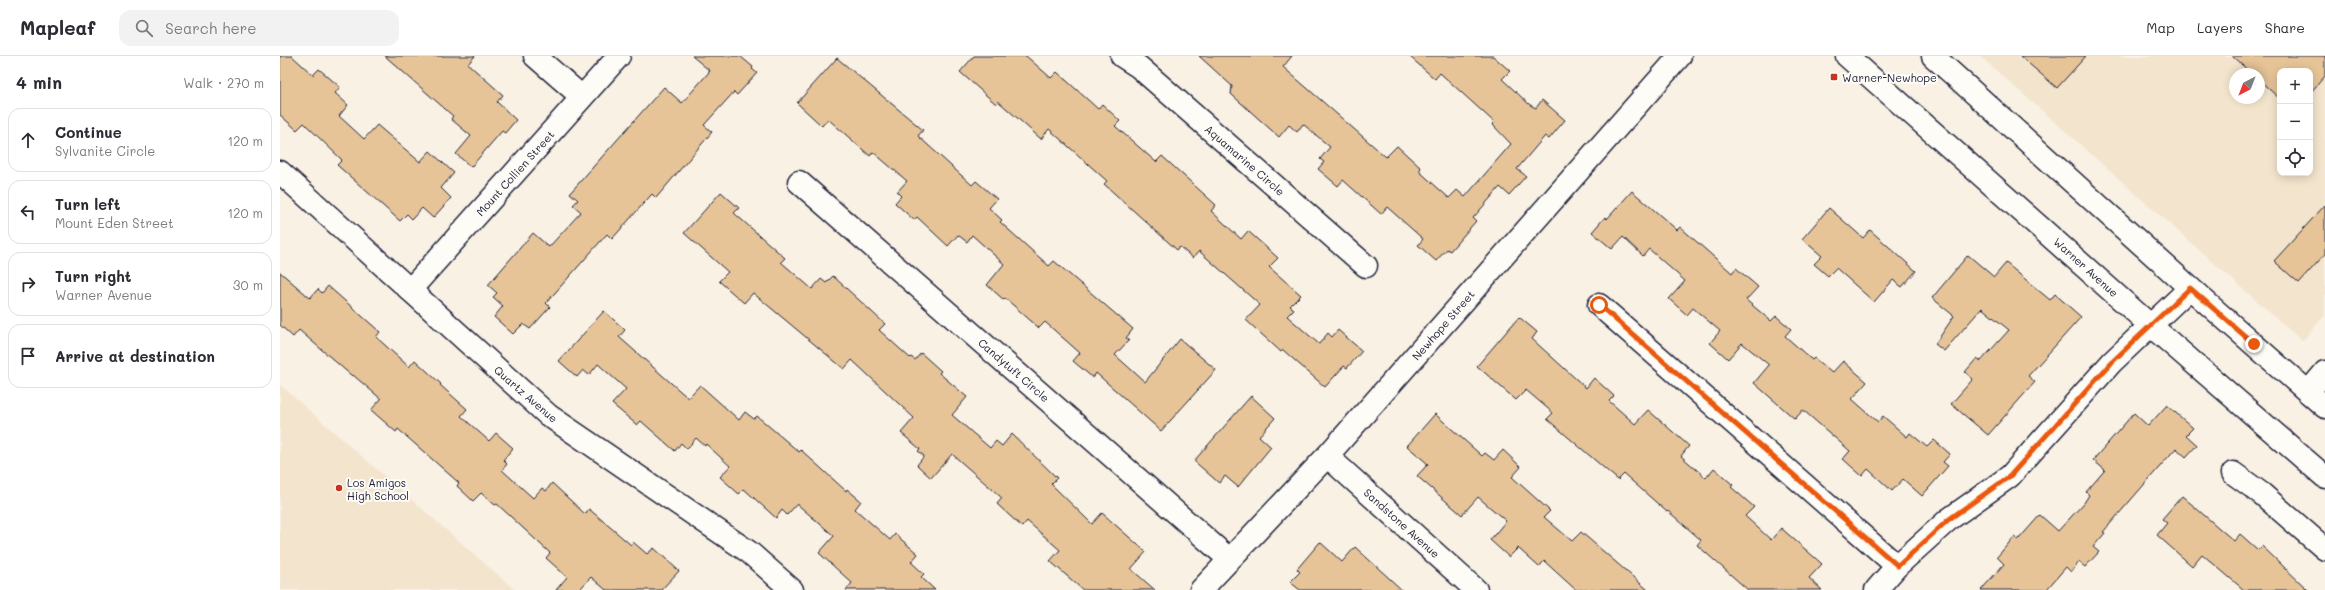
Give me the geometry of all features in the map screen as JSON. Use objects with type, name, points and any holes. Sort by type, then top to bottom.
[{"type":"street","points":[[535,56],[582,97]]},
{"type":"street","name":"Mount Collien Street","points":[[410,290],[619,56]]},
{"type":"street","name":"Aquamarine Circle","points":[[1122,56],[1139,67],[1366,266]]},
{"type":"street","name":"Newhope Street","points":[[1201,590],[1328,456],[1680,56]]},
{"type":"street","name":"Warner Avenue","points":[[1847,56],[2150,325],[2325,477]]},
{"type":"street","points":[[1933,56],[2190,288],[2325,407]]},
{"type":"street","name":"Quartz Avenue","points":[[280,172],[548,415],[749,552],[792,590]]},
{"type":"street","name":"Candytuft Circle","points":[[799,182],[1229,559]]},
{"type":"street","points":[[1876,590],[1898,566],[1948,520],[2010,476],[2112,362],[2190,288]]},
{"type":"street","points":[[1599,305],[1898,566]]},
{"type":"street","points":[[2308,392],[2325,372]]},
{"type":"street","name":"Sandstone Avenue","points":[[1328,456],[1474,589]]},
{"type":"street","points":[[2233,474],[2262,494],[2325,550]]},
{"type":"shaded area","points":[[1980,56],[2325,56],[2325,315],[2302,341]]},
{"type":"shaded area","name":"Los Amigos High School","points":[[280,385],[515,590],[280,590]]},
{"type":"building","points":[[280,56],[292,56],[313,75],[319,69],[340,87],[335,93],[348,105],[339,116],[364,139],[377,125],[420,162],[430,151],[454,173],[441,188],[451,198],[433,218],[422,208],[412,219],[407,214],[400,221],[337,165],[342,160],[304,123],[297,130],[280,115]]},
{"type":"building","points":[[385,56],[475,56],[468,64],[503,95],[497,102],[516,120],[505,133],[502,131],[471,167],[456,154],[471,136],[451,119],[453,116]]},
{"type":"building","points":[[692,56],[740,56],[753,67],[752,69],[757,73],[737,95],[734,92],[704,125],[712,132],[656,198],[652,194],[612,239],[607,234],[546,303],[550,307],[530,329],[523,324],[513,334],[494,317],[503,306],[493,297],[497,293],[488,285],[533,233],[549,247],[581,212],[573,205],[578,200],[570,193],[664,87],[682,103],[710,71]]},
{"type":"building","points":[[974,56],[1026,56],[1051,78],[1057,72],[1098,109],[1102,104],[1120,121],[1115,126],[1156,162],[1162,156],[1216,205],[1211,211],[1241,239],[1248,231],[1278,258],[1269,267],[1301,295],[1290,306],[1294,309],[1287,316],[1319,344],[1328,333],[1332,337],[1338,330],[1362,351],[1347,368],[1344,366],[1325,387],[1283,350],[1281,352],[1246,320],[1260,305],[1199,251],[1193,258],[1180,247],[1177,250],[1104,184],[1107,181],[1049,129],[1041,139],[998,101],[996,104],[960,72]]},
{"type":"building","points":[[1199,56],[1292,56],[1283,67],[1386,157],[1397,146],[1421,168],[1419,171],[1449,198],[1457,190],[1465,197],[1511,144],[1492,124],[1494,122],[1440,73],[1435,79],[1409,56],[1493,56],[1510,71],[1502,79],[1530,105],[1536,108],[1542,100],[1565,120],[1549,139],[1545,136],[1517,169],[1526,176],[1509,195],[1500,187],[1473,218],[1476,221],[1450,251],[1447,249],[1436,261],[1418,245],[1423,239],[1387,207],[1381,214],[1343,180],[1338,186],[1318,169],[1324,162],[1320,159],[1330,147],[1303,124],[1297,132],[1289,125],[1279,137],[1231,94],[1232,86]]},
{"type":"building","points":[[2020,56],[2086,56],[2057,88]]},
{"type":"building","points":[[2232,56],[2325,56],[2325,76],[2313,90],[2313,68],[2277,68],[2277,96],[2265,85],[2265,68],[2245,68]]},
{"type":"building","points":[[837,58],[923,130],[918,136],[972,185],[976,181],[997,199],[989,208],[1002,220],[1000,222],[1049,266],[1054,261],[1133,329],[1126,338],[1129,340],[1115,355],[1145,382],[1180,339],[1216,370],[1161,431],[1096,373],[1093,378],[1073,361],[1080,353],[1045,322],[1039,328],[1005,298],[1004,300],[987,285],[1004,264],[972,235],[967,242],[958,235],[948,246],[917,217],[914,220],[895,203],[901,196],[897,192],[907,181],[873,152],[870,156],[828,119],[822,126],[797,103]]},
{"type":"building","points":[[1632,191],[1677,230],[1680,227],[1732,273],[1736,268],[1758,287],[1746,300],[1771,321],[1776,316],[1791,329],[1785,336],[1812,360],[1814,358],[1832,373],[1843,361],[1867,382],[1852,399],[1878,422],[1883,416],[1907,437],[1910,433],[1927,447],[1934,440],[1950,454],[1943,462],[1948,466],[1922,496],[1903,479],[1892,491],[1868,469],[1862,476],[1843,459],[1850,451],[1803,410],[1795,419],[1754,383],[1769,365],[1742,343],[1728,359],[1710,343],[1720,331],[1693,308],[1687,315],[1669,299],[1685,281],[1649,249],[1643,256],[1623,237],[1612,249],[1592,232],[1605,217],[1607,219]]},
{"type":"building","points":[[721,192],[739,208],[734,213],[785,258],[781,262],[812,289],[821,279],[826,283],[833,276],[885,324],[879,330],[910,358],[911,357],[915,360],[921,353],[941,371],[939,373],[967,397],[952,415],[990,448],[996,441],[1002,446],[1012,434],[1057,478],[1051,484],[1092,524],[1102,513],[1146,552],[1131,569],[1155,590],[1083,590],[1050,561],[1060,550],[1027,521],[1022,527],[997,504],[1002,498],[952,454],[931,478],[917,465],[924,456],[918,451],[920,449],[901,433],[914,418],[852,360],[844,369],[753,293],[744,303],[719,281],[728,272],[684,233]]},
{"type":"building","points":[[2325,205],[2325,254],[2299,283],[2274,261]]},
{"type":"building","points":[[1829,208],[1863,238],[1870,230],[1916,271],[1902,287],[1893,280],[1874,302],[1836,268],[1828,276],[1814,264],[1822,256],[1802,239]]},
{"type":"building","points":[[1968,255],[1994,277],[2006,263],[2050,300],[2055,294],[2081,317],[2028,376],[2035,382],[1988,435],[1951,404],[1973,379],[1965,372],[1977,358],[1981,361],[2009,330],[1982,308],[1944,351],[1935,344],[1954,316],[1932,298]]},
{"type":"building","points":[[280,272],[310,298],[318,289],[322,293],[328,286],[380,332],[376,337],[409,367],[415,360],[467,409],[461,416],[489,441],[496,433],[513,448],[503,460],[507,464],[502,470],[533,498],[542,488],[546,491],[552,483],[585,514],[589,509],[631,545],[633,542],[647,554],[654,548],[679,571],[661,590],[606,590],[591,577],[579,590],[556,590],[567,577],[546,558],[550,553],[497,504],[495,505],[481,493],[473,501],[457,486],[459,483],[398,429],[396,432],[371,410],[381,399],[299,330],[293,337],[280,325]]},
{"type":"building","points":[[604,311],[625,330],[619,337],[688,398],[700,385],[739,420],[745,412],[754,419],[757,416],[799,452],[801,450],[846,491],[847,489],[861,501],[855,509],[890,540],[895,534],[918,554],[911,562],[924,574],[921,577],[935,590],[846,590],[852,583],[819,553],[834,536],[797,504],[787,515],[782,510],[776,518],[744,489],[739,494],[720,477],[730,466],[706,444],[705,446],[696,438],[687,449],[681,443],[675,451],[641,421],[637,425],[612,404],[626,389],[598,364],[589,375],[583,370],[577,377],[559,361]]},
{"type":"building","points":[[1519,317],[1537,332],[1532,339],[1586,388],[1594,378],[1614,396],[1609,401],[1635,424],[1648,410],[1689,446],[1681,456],[1706,478],[1714,468],[1733,485],[1731,487],[1754,507],[1745,516],[1771,540],[1781,528],[1822,564],[1809,578],[1822,590],[1748,590],[1697,545],[1701,540],[1668,511],[1667,512],[1624,474],[1618,480],[1547,419],[1553,413],[1526,390],[1516,400],[1477,366]]},
{"type":"building","points":[[1251,396],[1275,418],[1259,436],[1271,447],[1238,487],[1225,476],[1219,483],[1194,461]]},
{"type":"building","points":[[2167,405],[2193,428],[2186,435],[2197,445],[2186,457],[2176,448],[2103,532],[2105,533],[2093,547],[2099,552],[2085,567],[2079,562],[2071,572],[2066,567],[2046,590],[1981,590],[2004,564],[1997,557],[2014,537],[2018,540],[2040,515],[2058,531],[2084,503],[2089,495],[2086,492],[2105,470],[2093,460],[2134,413],[2148,426]]},
{"type":"building","points":[[1435,414],[1482,456],[1485,453],[1494,460],[1503,450],[1521,467],[1512,477],[1550,511],[1544,517],[1572,541],[1581,532],[1648,590],[1576,590],[1544,561],[1539,567],[1518,548],[1509,557],[1490,540],[1506,521],[1478,497],[1462,515],[1417,476],[1428,464],[1407,446]]},
{"type":"building","points":[[2182,496],[2234,541],[2240,534],[2258,550],[2262,546],[2308,590],[2244,590],[2202,554],[2192,566],[2157,535],[2167,523],[2162,519]]},
{"type":"building","points":[[1320,542],[1342,562],[1355,547],[1402,590],[1300,590],[1290,582],[1300,572],[1297,569]]},
{"type":"place","name":"Warner-Newhope","points":[[1834,77]]},
{"type":"place","name":"Los Amigos High School","points":[[339,488]]},
{"type":"route","points":[[1599,305],[1898,566],[1948,520],[2010,476],[2112,362],[2190,288],[2254,344]]}]
